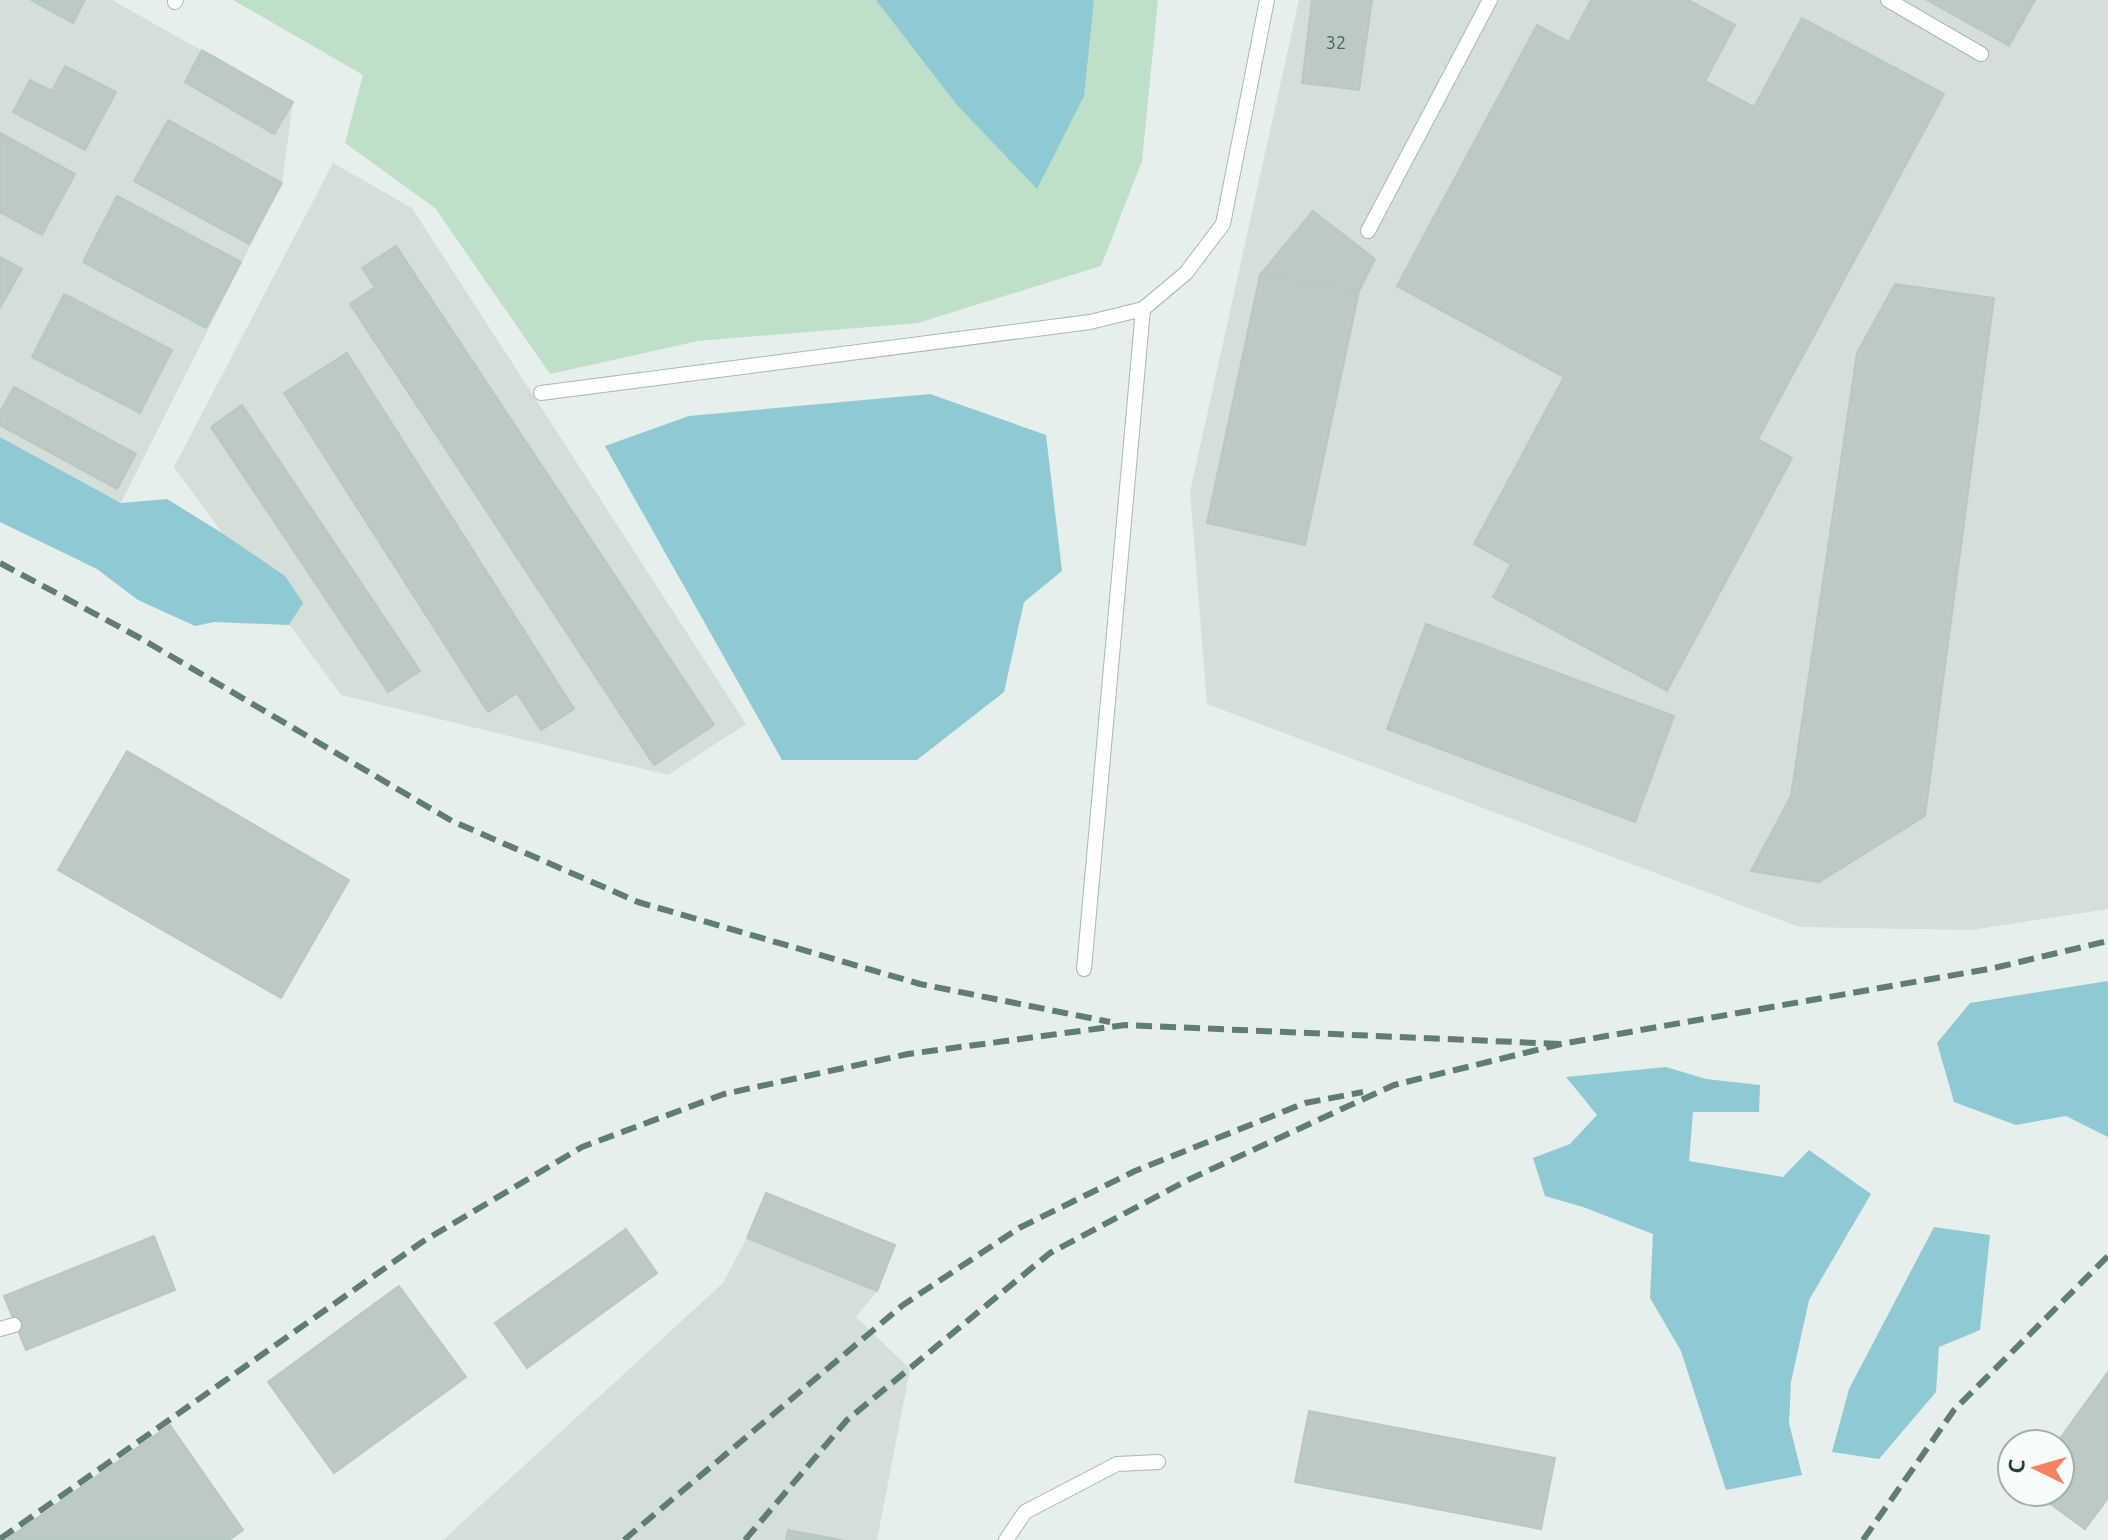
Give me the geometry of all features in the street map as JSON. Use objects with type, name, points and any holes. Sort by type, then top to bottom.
[{"type":"lane","points":[[541,393],[1090,322],[1143,309],[1186,273],[1223,224],[1267,0]]},
{"type":"lane","points":[[1368,231],[1490,0]]},
{"type":"lane","points":[[1888,0],[1981,54]]},
{"type":"lane","points":[[1084,969],[1143,309]]},
{"type":"lane","points":[[1006,1540],[1025,1512],[1117,1464],[1158,1462]]},
{"type":"shaded area","points":[[0,0],[112,0],[293,102],[282,183],[121,503],[0,437]]},
{"type":"shaded area","points":[[1299,0],[2108,0],[2108,909],[1971,930],[1799,927],[1207,704],[1190,492]]},
{"type":"shaded area","points":[[333,163],[412,208],[746,724],[668,775],[341,695],[174,467]]},
{"type":"shaded area","points":[[766,1193],[895,1245],[877,1291],[856,1317],[910,1369],[877,1540],[443,1540],[723,1283]]},
{"type":"green space","points":[[233,0],[1158,0],[1142,161],[1101,266],[918,323],[698,341],[550,374],[435,208],[345,143],[363,75]]},
{"type":"water","points":[[876,0],[1094,0],[1084,96],[1037,189],[957,105]]},
{"type":"water","points":[[930,394],[1046,435],[1062,571],[1024,602],[1004,692],[917,760],[782,760],[605,446],[689,416]]},
{"type":"water","points":[[0,437],[121,503],[167,499],[285,576],[303,603],[289,625],[214,622],[195,626],[138,600],[97,569],[0,522]]},
{"type":"water","points":[[2108,981],[2108,1137],[2066,1116],[2016,1125],[1954,1102],[1937,1043],[1970,1003]]},
{"type":"water","points":[[1666,1067],[1706,1079],[1760,1085],[1759,1112],[1693,1112],[1689,1161],[1783,1177],[1809,1150],[1871,1194],[1809,1300],[1791,1382],[1789,1423],[1802,1475],[1726,1490],[1681,1351],[1650,1298],[1653,1234],[1545,1196],[1533,1158],[1570,1144],[1597,1115],[1566,1077]]},
{"type":"water","points":[[1934,1227],[1990,1235],[1980,1330],[1939,1347],[1936,1392],[1879,1459],[1832,1452],[1849,1389]]},
{"type":"building","points":[[31,0],[85,0],[73,23]]},
{"type":"building","points":[[1312,0],[1372,0],[1359,90],[1302,83]]},
{"type":"building","points":[[1591,0],[1688,0],[1735,25],[1705,81],[1754,107],[1802,18],[1944,94],[1758,439],[1792,458],[1667,691],[1493,597],[1511,564],[1474,544],[1564,377],[1397,286],[1537,25],[1569,42]]},
{"type":"building","points":[[1927,0],[2035,0],[2009,46]]},
{"type":"building","points":[[202,50],[293,102],[274,134],[185,82]]},
{"type":"building","points":[[65,66],[116,92],[85,150],[13,112],[30,80],[52,91]]},
{"type":"building","points":[[168,120],[282,183],[249,244],[134,181]]},
{"type":"building","points":[[0,133],[75,174],[42,235],[0,212]]},
{"type":"building","points":[[117,196],[241,262],[206,328],[83,262]]},
{"type":"building","points":[[1313,211],[1375,259],[1359,291],[1260,275]]},
{"type":"building","points":[[396,246],[714,725],[654,765],[350,304],[375,287],[362,268]]},
{"type":"building","points":[[0,257],[22,269],[0,308]]},
{"type":"building","points":[[1260,275],[1359,291],[1305,545],[1207,523]]},
{"type":"building","points":[[1895,284],[1994,298],[1925,816],[1819,882],[1751,871],[1791,796],[1857,353]]},
{"type":"building","points":[[64,294],[172,350],[140,413],[32,357]]},
{"type":"building","points":[[347,353],[574,709],[541,730],[517,693],[488,712],[284,393]]},
{"type":"building","points":[[14,387],[136,454],[117,489],[0,425],[0,412]]},
{"type":"building","points":[[242,405],[420,671],[388,692],[211,427]]},
{"type":"building","points":[[1426,624],[1674,716],[1635,822],[1387,729]]},
{"type":"building","points":[[127,751],[349,880],[281,998],[58,870]]},
{"type":"building","points":[[766,1193],[895,1245],[877,1291],[747,1238]]},
{"type":"building","points":[[626,1229],[657,1273],[527,1368],[495,1323]]},
{"type":"building","points":[[154,1236],[175,1290],[26,1350],[4,1296]]},
{"type":"building","points":[[399,1286],[466,1377],[334,1473],[268,1382]]},
{"type":"building","points":[[2108,1372],[2108,1498],[2085,1529],[2056,1508],[2076,1508],[2076,1428],[2068,1428]]},
{"type":"building","points":[[1309,1411],[1555,1458],[1541,1529],[1295,1482]]},
{"type":"building","points":[[170,1425],[243,1530],[229,1540],[6,1540]]},
{"type":"building","points":[[788,1530],[842,1540],[786,1540]]},
{"type":"railway","points":[[0,563],[140,638],[452,821],[638,902],[920,984],[1110,1022]]},
{"type":"railway","points":[[745,1540],[847,1420],[1050,1253],[1188,1180],[1394,1085],[1561,1044],[1994,968],[2108,941]]},
{"type":"railway","points":[[0,1539],[422,1242],[582,1147],[724,1094],[908,1054],[1125,1025],[1561,1044]]},
{"type":"railway","points":[[624,1540],[903,1305],[1019,1228],[1135,1171],[1305,1103],[1363,1092]]},
{"type":"railway","points":[[1863,1540],[1954,1410],[2108,1256]]}]
